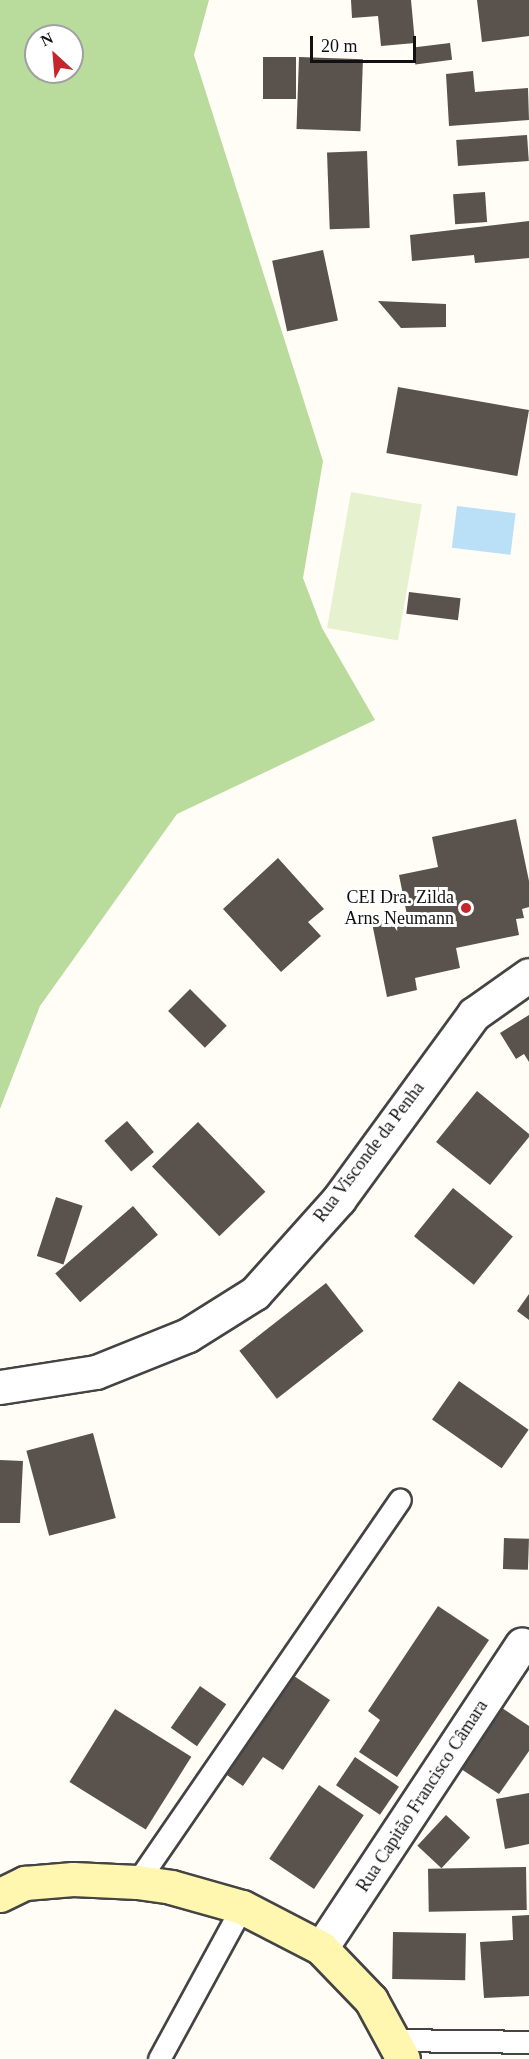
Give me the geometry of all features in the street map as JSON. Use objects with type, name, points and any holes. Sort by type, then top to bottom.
[{"type":"main road","points":[[0,1895],[25,1883],[74,1878],[137,1882],[171,1887],[241,1908],[321,1948],[371,2000],[398,2049]]},
{"type":"street","name":"Rua Visconde da Penha","points":[[0,1387],[96,1372],[188,1335],[255,1293],[339,1199],[474,1014],[529,975]]},
{"type":"street","name":"Rua Capitão Francisco Câmara","points":[[321,1948],[522,1644]]},
{"type":"lane","points":[[137,1882],[400,1500]]},
{"type":"lane","points":[[159,2059],[241,1908]]},
{"type":"lane","points":[[398,2049],[529,2042]]},
{"type":"green space","points":[[0,0],[209,0],[194,55],[323,461],[303,578],[322,628],[375,720],[177,814],[40,1006],[0,1109]]},
{"type":"green space","points":[[351,492],[422,505],[398,640],[327,628]]},
{"type":"water","points":[[457,506],[516,513],[510,555],[452,548]]},
{"type":"building","points":[[351,0],[411,0],[415,43],[381,46],[378,16],[352,18]]},
{"type":"building","points":[[477,0],[529,0],[529,36],[482,42]]},
{"type":"building","points":[[450,43],[452,60],[415,64],[413,48]]},
{"type":"building","points":[[263,57],[296,57],[296,99],[263,99]]},
{"type":"building","points":[[299,57],[363,59],[360,131],[296,129]]},
{"type":"building","points":[[473,71],[475,92],[528,88],[529,120],[449,126],[446,74]]},
{"type":"building","points":[[527,135],[529,161],[458,166],[456,140]]},
{"type":"building","points":[[367,151],[370,228],[330,229],[327,152]]},
{"type":"building","points":[[485,192],[487,222],[455,224],[453,194]]},
{"type":"building","points":[[529,221],[529,258],[475,263],[474,255],[412,261],[410,235]]},
{"type":"building","points":[[323,250],[338,320],[287,331],[272,261]]},
{"type":"building","points":[[378,301],[446,304],[446,327],[401,328]]},
{"type":"building","points":[[398,387],[529,410],[517,476],[386,453]]},
{"type":"building","points":[[409,592],[461,598],[458,620],[406,614]]},
{"type":"building","name":"CEI Dra. Zilda Arns Neumann","points":[[516,819],[529,881],[529,907],[522,909],[524,918],[516,919],[519,935],[456,948],[460,968],[415,978],[417,990],[387,997],[372,923],[407,915],[399,875],[438,867],[432,837]]},
{"type":"building","points":[[278,858],[324,909],[308,922],[321,936],[281,972],[223,909]]},
{"type":"building","points":[[190,989],[227,1026],[205,1048],[168,1011]]},
{"type":"building","points":[[529,1015],[529,1062],[524,1054],[516,1059],[500,1033]]},
{"type":"building","points":[[477,1091],[529,1134],[529,1137],[490,1185],[436,1142]]},
{"type":"building","points":[[127,1121],[154,1152],[131,1172],[104,1141]]},
{"type":"building","points":[[198,1122],[265,1192],[219,1236],[152,1166]]},
{"type":"building","points":[[453,1188],[513,1236],[474,1285],[414,1236]]},
{"type":"building","points":[[56,1197],[83,1206],[63,1265],[37,1256]]},
{"type":"building","points":[[133,1206],[158,1235],[80,1302],[55,1274]]},
{"type":"building","points":[[326,1283],[364,1331],[277,1399],[239,1351]]},
{"type":"building","points":[[529,1294],[529,1320],[517,1311]]},
{"type":"building","points":[[459,1381],[529,1430],[502,1468],[432,1420]]},
{"type":"building","points":[[93,1433],[116,1518],[49,1536],[26,1451]]},
{"type":"building","points":[[0,1460],[23,1461],[20,1523],[0,1523]]},
{"type":"building","points":[[504,1538],[529,1539],[528,1570],[503,1569]]},
{"type":"building","points":[[438,1606],[489,1640],[397,1777],[359,1752],[380,1720],[368,1711]]},
{"type":"building","points":[[291,1674],[330,1700],[283,1770],[263,1757],[243,1786],[224,1773]]},
{"type":"building","points":[[200,1686],[226,1704],[197,1746],[171,1728]]},
{"type":"building","points":[[496,1704],[529,1726],[529,1751],[499,1794],[455,1765]]},
{"type":"building","points":[[115,1709],[191,1757],[146,1830],[69,1782]]},
{"type":"building","points":[[355,1757],[399,1787],[380,1815],[336,1785]]},
{"type":"building","points":[[319,1785],[364,1815],[314,1889],[269,1859]]},
{"type":"building","points":[[529,1793],[529,1844],[505,1849],[496,1799]]},
{"type":"building","points":[[446,1815],[470,1838],[441,1868],[417,1846]]},
{"type":"building","points":[[526,1867],[527,1910],[429,1912],[428,1869]]},
{"type":"building","points":[[529,1915],[529,1996],[484,1998],[480,1942],[513,1940],[512,1916]]},
{"type":"building","points":[[393,1932],[466,1933],[465,1980],[392,1979]]},
{"type":"place","name":"CEI Dra. Zilda Arns Neumann","points":[[466,908]]}]
